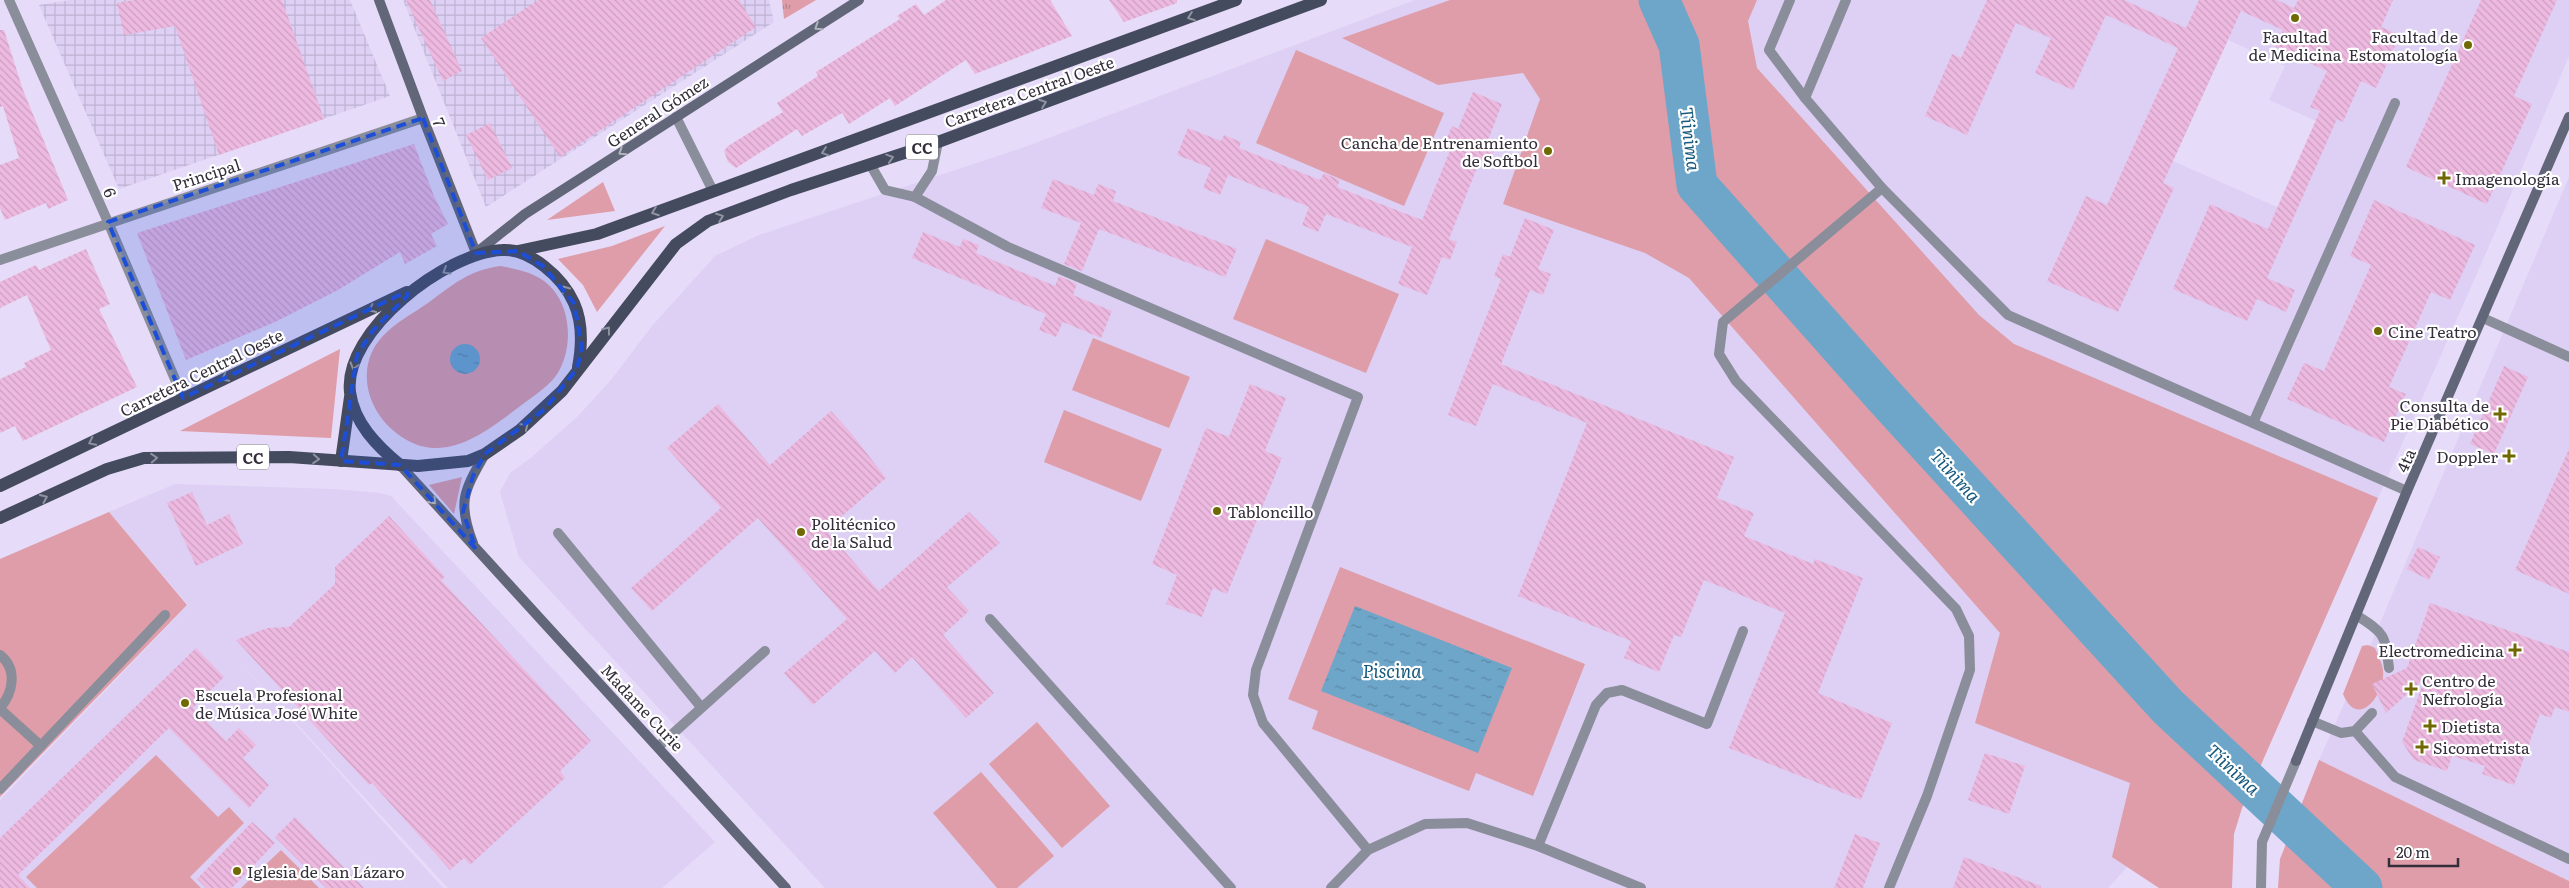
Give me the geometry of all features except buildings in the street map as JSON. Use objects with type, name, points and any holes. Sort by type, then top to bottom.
[{"type":"main road","name":"7","points":[[380,0],[423,118],[476,253]]},
{"type":"main road","name":"General Gómez","points":[[476,253],[525,214],[859,0]]},
{"type":"main road","name":"Carretera Central Oeste","points":[[518,251],[598,234],[713,191],[848,144],[1236,0]]},
{"type":"main road","name":"Carretera Central Oeste","points":[[577,369],[676,244],[693,231],[717,218],[938,142],[1321,0]]},
{"type":"main road","name":"4ta","points":[[2296,761],[2408,491],[2569,117]]},
{"type":"main road","name":"CC","points":[[0,518],[107,469],[144,458],[289,457],[400,465],[432,466],[468,460],[485,454],[546,409],[577,369],[582,347],[574,303],[560,283],[543,266],[518,251],[502,250],[476,253],[416,288],[373,330],[358,355],[351,378],[350,392],[358,419],[383,452],[400,465]]},
{"type":"main road","name":"Carretera Central Oeste","points":[[0,486],[416,288]]},
{"type":"main road","points":[[341,461],[350,392]]},
{"type":"main road","name":"Madame Curie","points":[[476,549],[463,512],[469,484],[485,454]]},
{"type":"main road","name":"Madame Curie","points":[[400,465],[786,888]]},
{"type":"street","name":"6","points":[[9,0],[108,222],[183,398]]},
{"type":"street","points":[[1790,0],[1770,50],[1805,98],[1882,188],[2008,315],[2408,491]]},
{"type":"street","points":[[1805,98],[1846,0]]},
{"type":"street","points":[[2253,423],[2395,103]]},
{"type":"street","points":[[676,117],[713,191]]},
{"type":"street","name":"Principal","points":[[0,260],[108,222],[423,118]]},
{"type":"street","points":[[915,197],[932,171],[938,142]]},
{"type":"street","points":[[870,164],[885,190],[915,197],[1008,247],[1358,396],[1256,670],[1254,695],[1263,722],[1368,850]]},
{"type":"street","points":[[1882,188],[1842,224],[1723,322],[1719,354],[1736,381],[1956,609],[1969,636],[1970,670],[1927,796],[1889,888]]},
{"type":"street","points":[[2483,318],[2569,357]]},
{"type":"street","points":[[558,533],[701,707]]},
{"type":"street","points":[[0,789],[164,615]]},
{"type":"street","points":[[2356,615],[2373,625],[2386,640],[2389,668]]},
{"type":"street","points":[[990,619],[1231,888]]},
{"type":"street","points":[[1538,846],[1596,705],[1607,693],[1622,690],[1707,724],[1743,631]]},
{"type":"street","points":[[658,746],[765,651]]},
{"type":"street","points":[[0,655],[9,667],[12,678],[7,700],[0,708],[41,746]]},
{"type":"street","points":[[2312,721],[2341,733],[2356,731],[2372,713]]},
{"type":"street","points":[[2356,731],[2395,777],[2569,859]]},
{"type":"street","points":[[2261,888],[2262,842],[2296,761]]},
{"type":"street","points":[[1330,888],[1368,850],[1425,824],[1467,823],[1538,846],[1641,888]]},
{"type":"highlighted area","points":[[423,118],[476,253],[518,251],[543,266],[574,303],[582,347],[577,369],[545,409],[485,454],[473,476],[463,512],[476,549],[400,465],[341,461],[357,355],[373,330],[408,295],[406,292],[183,398],[108,222]]},
{"type":"shaded area","points":[[70,0],[350,0],[390,96],[119,189],[39,5]]},
{"type":"shaded area","points":[[403,0],[769,0],[774,22],[486,207]]},
{"type":"shaded area","points":[[1415,0],[2569,0],[2569,56],[2496,230],[2242,808],[2172,818],[2108,888],[825,888],[519,557],[500,492],[510,473],[532,457],[578,416],[611,380],[652,326],[715,256],[759,235],[1022,148]],"holes":[[[2228,40],[2285,66],[2269,100],[2316,121],[2277,207],[2173,161]]]},
{"type":"shaded area","points":[[2569,177],[2569,881],[2319,760],[2378,628]]},
{"type":"shaded area","points":[[175,484],[333,489],[380,493],[391,496],[715,842],[662,888],[448,888],[235,657],[443,888],[0,888],[0,800],[188,605],[109,512]]},
{"type":"green space","points":[[782,0],[816,0],[784,19]]},
{"type":"green space","points":[[1450,0],[1757,0],[1748,21],[1757,68],[1979,315],[2014,344],[2378,498],[2242,808],[2234,834],[2232,888],[2159,888],[2112,857],[2130,783],[1975,723],[2000,633],[1689,278],[1645,253],[1503,204],[1540,99],[1523,73],[1438,85],[1342,38]]},
{"type":"green space","points":[[1296,50],[1444,113],[1404,206],[1256,143]]},
{"type":"green space","points":[[603,182],[615,211],[547,220]]},
{"type":"green space","points":[[665,226],[597,312],[583,285],[558,259],[612,246]]},
{"type":"green space","points":[[1266,239],[1399,294],[1366,373],[1233,319]]},
{"type":"green space","points":[[501,266],[536,276],[551,287],[558,297],[564,308],[568,334],[567,347],[559,371],[538,393],[496,424],[467,441],[437,448],[421,446],[405,439],[381,417],[373,403],[368,388],[367,373],[370,358],[377,344],[397,323],[462,279],[480,271]]},
{"type":"green space","points":[[1093,338],[1190,377],[1169,428],[1072,390]]},
{"type":"green space","points":[[340,349],[331,438],[180,431]]},
{"type":"green space","points":[[1064,410],[1162,449],[1141,501],[1044,462]]},
{"type":"green space","points":[[462,477],[454,514],[429,485]]},
{"type":"green space","points":[[109,512],[187,605],[0,797],[0,559]]},
{"type":"green space","points":[[1340,567],[1585,664],[1533,796],[1476,773],[1469,791],[1312,729],[1318,711],[1288,699]]},
{"type":"green space","points":[[2368,645],[2375,648],[2379,656],[2383,670],[2383,679],[2376,697],[2370,704],[2363,709],[2356,709],[2349,705],[2343,694],[2362,646]]},
{"type":"green space","points":[[1037,722],[1110,806],[1062,848],[989,764]]},
{"type":"green space","points":[[156,755],[218,817],[229,807],[244,823],[190,877],[201,888],[37,888],[26,877]]},
{"type":"green space","points":[[2319,760],[2569,881],[2569,888],[2278,888],[2280,859]]},
{"type":"green space","points":[[981,772],[1054,856],[1017,888],[997,888],[933,813]]},
{"type":"green space","points":[[281,850],[319,888],[241,888]]},
{"type":"water","points":[[465,344],[476,348],[480,359],[476,370],[465,374],[454,370],[450,359],[454,348]]},
{"type":"water","name":"Piscina","points":[[1355,606],[1512,668],[1478,753],[1321,691]]},
{"type":"waterway","name":"Tíinima","points":[[1659,0],[1679,45],[1697,185],[1884,396],[2168,707],[2362,888]]},
{"type":"place","name":"Facultad de Medicina","points":[[2295,18]]},
{"type":"place","name":"Facultad de Estomatología","points":[[2468,45]]},
{"type":"place","name":"Cancha de Entrenamiento de Softbol","points":[[1548,151]]},
{"type":"place","name":"Imagenología","points":[[2444,178]]},
{"type":"place","name":"Cine Teatro","points":[[2378,331]]},
{"type":"place","name":"Consulta de Pie Diabético","points":[[2500,414]]},
{"type":"place","name":"Doppler","points":[[2509,456]]},
{"type":"place","name":"Tabloncillo","points":[[1217,511]]},
{"type":"place","name":"Politécnico de la Salud","points":[[801,532]]},
{"type":"place","name":"Electromedicina","points":[[2515,650]]},
{"type":"place","name":"Centro de Nefrología","points":[[2411,689]]},
{"type":"place","name":"Escuela Profesional de Música José White","points":[[185,703]]},
{"type":"place","name":"Dietista","points":[[2430,726]]},
{"type":"place","name":"Sicometrista","points":[[2422,747]]},
{"type":"place","name":"Iglesia de San Lázaro","points":[[237,871]]}]
